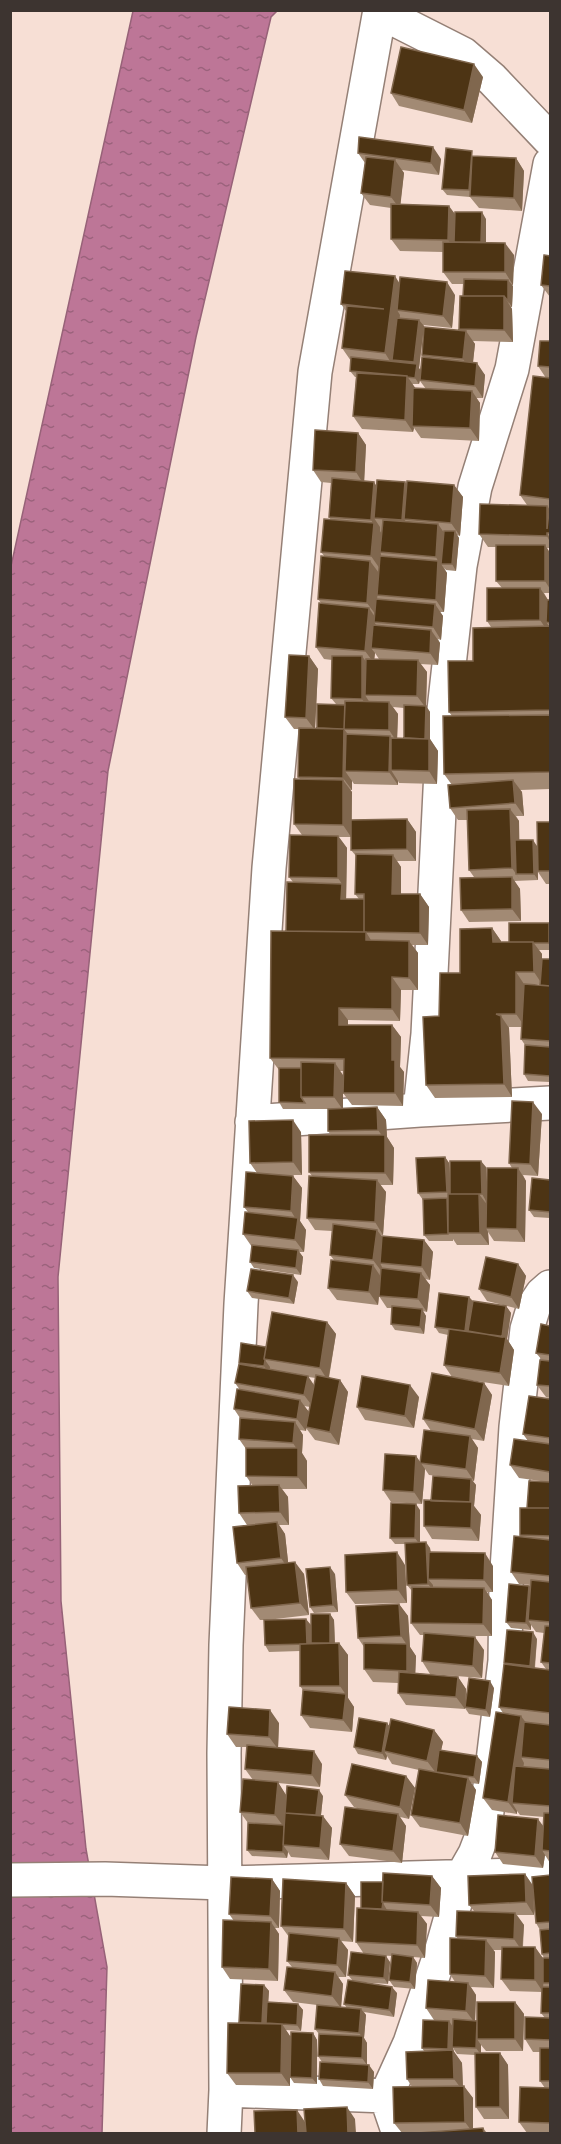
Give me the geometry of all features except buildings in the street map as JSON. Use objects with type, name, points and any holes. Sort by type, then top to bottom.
[{"type":"street","points":[[224,2133],[226,2090],[224,1883],[226,1645],[241,1304],[269,868],[315,372],[380,11],[463,54],[492,79],[550,140]]},
{"type":"street","points":[[420,1110],[428,1034],[444,710],[460,566],[475,487],[512,369],[550,164]]},
{"type":"street","points":[[252,1122],[420,1110],[550,1104]]},
{"type":"street","points":[[399,2133],[386,2096],[410,2043],[442,1949],[463,1875],[475,1854],[485,1828],[505,1661],[506,1586],[516,1427],[527,1329],[534,1306],[550,1287]]},
{"type":"street","points":[[10,1880],[105,1879],[224,1883],[522,1875],[550,1872]]},
{"type":"street","points":[[226,2090],[386,2096]]},
{"type":"water","points":[[133,11],[277,11],[271,17],[196,337],[108,771],[58,1277],[61,1601],[86,1849],[107,1967],[102,2133],[11,2134],[11,566]]}]
